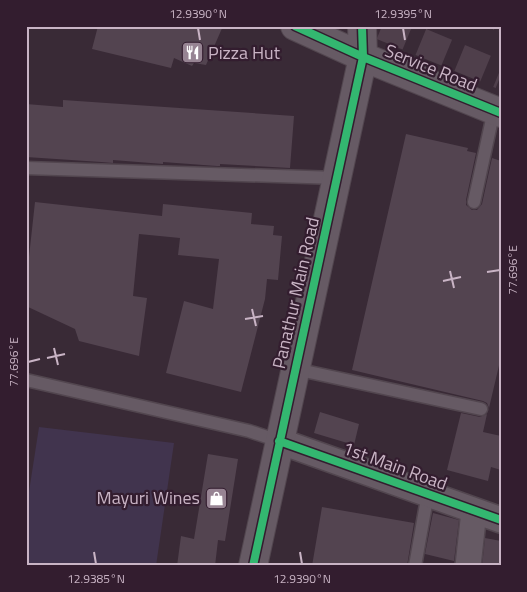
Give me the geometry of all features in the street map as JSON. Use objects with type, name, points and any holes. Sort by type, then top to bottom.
[{"type":"street","name":"Service Road","points":[[295,26],[363,57],[497,111]]},
{"type":"street","name":"Panathur Main Road","points":[[253,566],[363,57],[362,26]]},
{"type":"street","name":"1st Main Road","points":[[279,441],[501,520]]},
{"type":"street","points":[[468,566],[474,511]]},
{"type":"lane","points":[[474,202],[497,111]]},
{"type":"lane","points":[[26,168],[337,178]]},
{"type":"lane","points":[[295,369],[481,409]]},
{"type":"lane","points":[[26,380],[249,432],[279,441]]},
{"type":"lane","points":[[415,566],[428,493]]},
{"type":"shaded area","points":[[39,427],[174,443],[156,566],[26,566],[26,511]]},
{"type":"building","points":[[98,26],[223,26],[206,65],[194,63],[192,66],[174,58],[171,68],[92,49]]},
{"type":"building","points":[[63,100],[294,116],[290,168],[163,162],[163,164],[113,160],[113,163],[26,157],[26,104],[63,107]]},
{"type":"building","points":[[406,134],[468,148],[467,151],[476,153],[466,200],[466,205],[472,210],[477,210],[482,204],[492,158],[501,161],[501,357],[489,408],[487,403],[483,401],[352,370]]},
{"type":"building","points":[[35,202],[162,216],[163,204],[252,213],[251,224],[274,226],[273,235],[282,236],[278,280],[267,279],[265,299],[241,392],[166,373],[184,301],[213,309],[219,259],[178,255],[180,238],[139,234],[133,296],[147,298],[139,356],[79,341],[75,329],[26,306],[26,284]]},
{"type":"building","points":[[320,412],[359,424],[354,445],[314,433]]},
{"type":"building","points":[[461,413],[480,417],[487,414],[483,432],[501,436],[501,470],[491,467],[488,481],[447,470]]},
{"type":"building","points":[[208,454],[238,459],[225,541],[218,540],[215,566],[177,566],[181,536],[194,539]]},
{"type":"building","points":[[322,507],[414,523],[407,566],[312,566]]},
{"type":"building","points":[[433,513],[459,520],[454,561],[425,554]]},
{"type":"building","points":[[485,538],[501,541],[501,566],[482,566]]},
{"type":"tunnel","points":[[382,26],[501,75]]},
{"type":"railway","points":[[490,26],[501,30]]},
{"type":"cycle path","points":[[295,26],[363,57],[501,113]]},
{"type":"cycle path","points":[[253,566],[363,57],[362,26]]},
{"type":"cycle path","points":[[279,441],[501,520]]},
{"type":"place","name":"Pizza Hut","points":[[192,53]]},
{"type":"place","name":"Mayuri Wines","points":[[216,498]]}]
